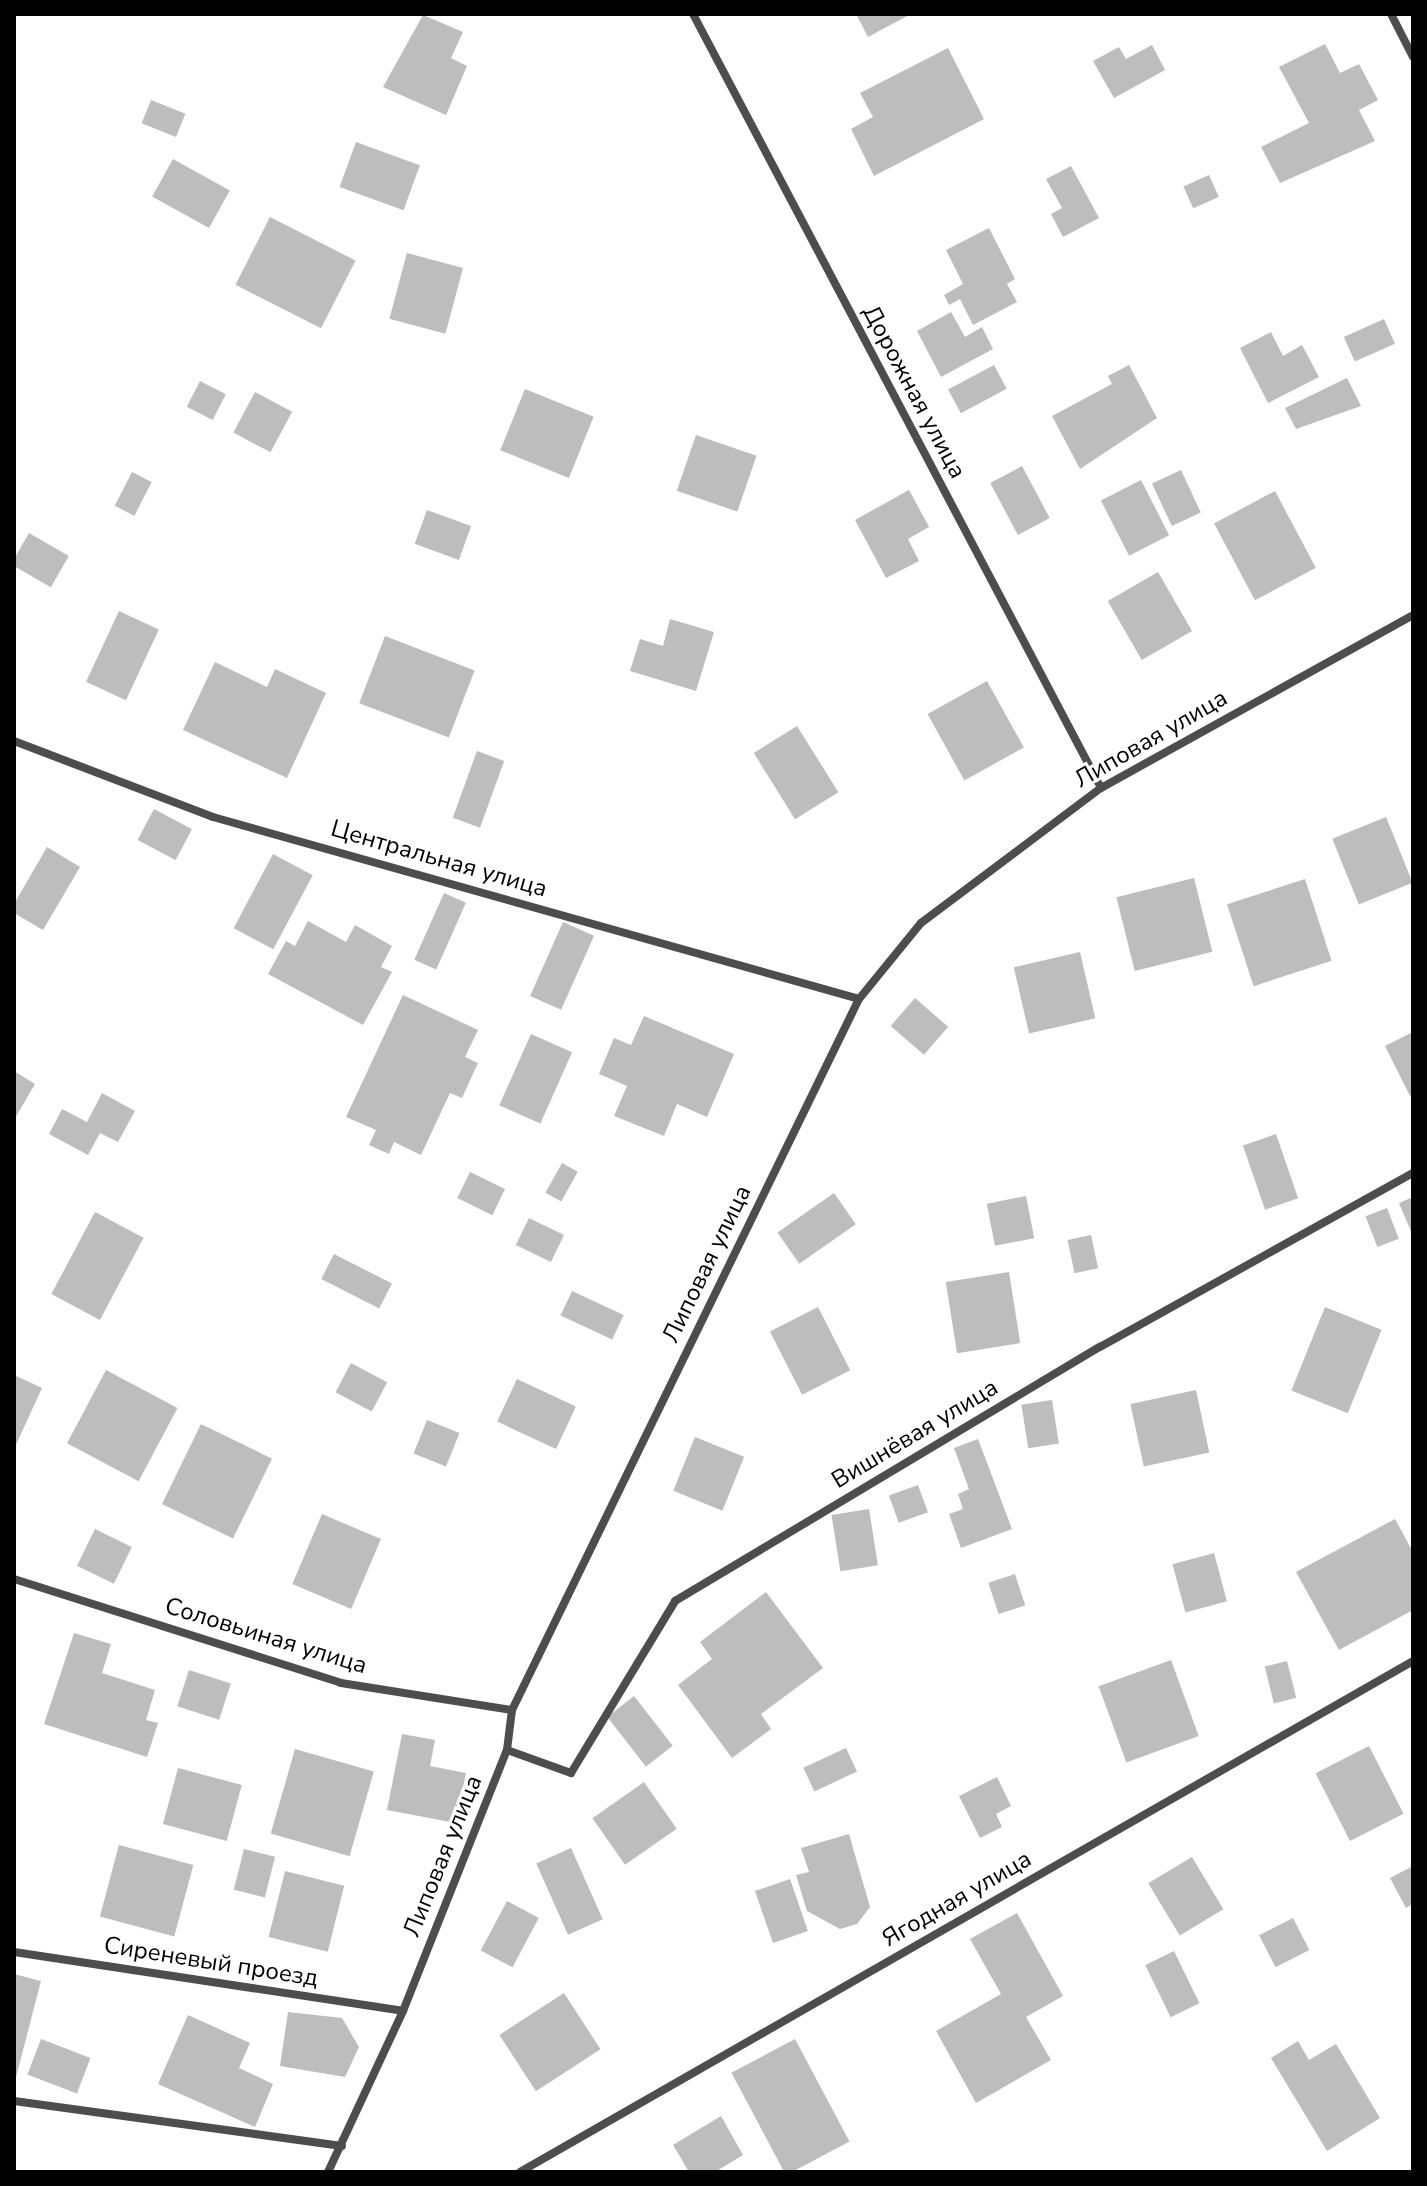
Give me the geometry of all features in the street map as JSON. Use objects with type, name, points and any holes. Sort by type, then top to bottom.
[{"type":"street","name":"Дорожная улица","points":[[693,14],[1101,788]]},
{"type":"street","points":[[1391,14],[1413,57]]},
{"type":"street","name":"Липовая улица","points":[[328,2172],[403,2011],[507,1750],[512,1710],[859,999],[921,923],[1101,788],[1413,615]]},
{"type":"street","name":"Центральная улица","points":[[14,741],[213,817],[859,999]]},
{"type":"street","name":"Вишнёвая улица","points":[[507,1750],[571,1773],[675,1601],[1100,1347],[1413,1173]]},
{"type":"street","name":"Соловьиная улица","points":[[14,1579],[341,1683],[512,1710]]},
{"type":"street","name":"Ягодная улица","points":[[520,2172],[1413,1661]]},
{"type":"street","name":"Сиреневый проезд","points":[[14,1952],[403,2011]]},
{"type":"street","points":[[14,2101],[342,2146]]},
{"type":"building","points":[[856,14],[911,14],[868,37]]},
{"type":"building","points":[[423,15],[463,32],[451,58],[467,66],[446,115],[383,87]]},
{"type":"building","points":[[1325,44],[1340,73],[1359,64],[1378,100],[1359,110],[1375,141],[1280,183],[1261,147],[1309,123],[1279,67]]},
{"type":"building","points":[[1152,45],[1165,70],[1114,98],[1093,61],[1119,47],[1126,59]]},
{"type":"building","points":[[948,48],[984,119],[874,176],[851,129],[873,117],[860,93]]},
{"type":"building","points":[[151,100],[185,114],[176,137],[142,123]]},
{"type":"building","points":[[356,142],[420,165],[403,210],[340,187]]},
{"type":"building","points":[[173,159],[230,191],[209,228],[152,197]]},
{"type":"building","points":[[1071,166],[1099,218],[1063,237],[1051,214],[1062,208],[1046,179]]},
{"type":"building","points":[[1209,175],[1219,197],[1193,208],[1183,186]]},
{"type":"building","points":[[270,217],[356,261],[321,328],[235,285]]},
{"type":"building","points":[[989,228],[1015,279],[1007,284],[1017,302],[973,325],[960,299],[949,305],[944,295],[963,284],[946,250]]},
{"type":"building","points":[[407,253],[463,268],[445,334],[389,319]]},
{"type":"building","points":[[951,312],[965,337],[982,327],[993,349],[941,377],[917,331]]},
{"type":"building","points":[[1384,319],[1395,344],[1355,362],[1344,337]]},
{"type":"building","points":[[1271,332],[1283,356],[1302,345],[1319,377],[1268,403],[1240,348]]},
{"type":"building","points":[[994,365],[1007,389],[961,413],[948,389]]},
{"type":"building","points":[[1129,365],[1157,418],[1080,469],[1052,416],[1112,384],[1108,376]]},
{"type":"building","points":[[1347,378],[1361,406],[1296,429],[1285,408]]},
{"type":"building","points":[[200,381],[226,394],[213,420],[187,407]]},
{"type":"building","points":[[525,389],[594,417],[569,478],[500,450]]},
{"type":"building","points":[[255,392],[292,412],[270,452],[233,433]]},
{"type":"building","points":[[696,435],[757,456],[737,512],[677,491]]},
{"type":"building","points":[[1022,466],[1050,518],[1018,535],[990,483]]},
{"type":"building","points":[[1181,470],[1201,513],[1172,526],[1152,484]]},
{"type":"building","points":[[132,472],[152,482],[134,516],[115,506]]},
{"type":"building","points":[[1141,480],[1169,535],[1129,556],[1101,500]]},
{"type":"building","points":[[909,490],[929,527],[908,539],[919,561],[886,578],[855,520]]},
{"type":"building","points":[[1275,491],[1316,568],[1255,600],[1214,523]]},
{"type":"building","points":[[427,510],[471,526],[459,560],[415,544]]},
{"type":"building","points":[[29,533],[69,556],[51,587],[14,566],[14,559]]},
{"type":"building","points":[[1158,572],[1192,631],[1142,660],[1108,601]]},
{"type":"building","points":[[119,611],[159,630],[126,700],[86,682]]},
{"type":"building","points":[[670,619],[714,632],[696,691],[630,671],[640,639],[663,646]]},
{"type":"building","points":[[385,636],[475,670],[449,738],[359,703]]},
{"type":"building","points":[[215,662],[267,687],[275,669],[326,693],[287,778],[183,730]]},
{"type":"building","points":[[987,681],[1024,747],[964,780],[928,714]]},
{"type":"building","points":[[797,726],[838,792],[795,819],[754,753]]},
{"type":"building","points":[[477,751],[504,761],[480,828],[453,818]]},
{"type":"building","points":[[154,809],[192,829],[176,860],[138,840]]},
{"type":"building","points":[[1386,817],[1413,883],[1359,905],[1332,839]]},
{"type":"building","points":[[47,847],[80,867],[43,930],[14,913],[14,904]]},
{"type":"building","points":[[273,854],[313,875],[273,949],[234,928]]},
{"type":"building","points":[[1194,878],[1212,952],[1135,971],[1116,897]]},
{"type":"building","points":[[1305,879],[1332,961],[1254,986],[1227,904]]},
{"type":"building","points":[[444,893],[466,903],[436,969],[414,960]]},
{"type":"building","points":[[308,921],[346,942],[355,925],[392,946],[381,967],[392,972],[363,1025],[268,974],[286,941],[295,946]]},
{"type":"building","points":[[563,922],[594,936],[561,1010],[530,996]]},
{"type":"building","points":[[1080,952],[1095,1018],[1029,1034],[1014,967]]},
{"type":"building","points":[[403,995],[478,1030],[465,1057],[478,1063],[462,1098],[450,1093],[421,1155],[394,1142],[389,1154],[369,1145],[376,1130],[346,1117]]},
{"type":"building","points":[[915,998],[948,1027],[924,1055],[891,1026]]},
{"type":"building","points":[[644,1016],[734,1054],[707,1117],[677,1104],[664,1136],[614,1116],[627,1086],[599,1074],[614,1038],[631,1045]]},
{"type":"building","points":[[1413,1032],[1413,1094],[1410,1096],[1385,1046]]},
{"type":"building","points":[[531,1034],[572,1052],[540,1124],[499,1105]]},
{"type":"building","points":[[14,1071],[35,1084],[14,1120]]},
{"type":"building","points":[[102,1093],[135,1111],[118,1142],[100,1133],[88,1155],[49,1134],[62,1109],[87,1122]]},
{"type":"building","points":[[1276,1134],[1298,1198],[1265,1210],[1243,1145]]},
{"type":"building","points":[[562,1163],[578,1172],[561,1201],[546,1193]]},
{"type":"building","points":[[470,1172],[505,1189],[492,1215],[457,1198]]},
{"type":"building","points":[[834,1193],[856,1224],[799,1264],[777,1233]]},
{"type":"building","points":[[1026,1196],[1034,1238],[995,1246],[987,1204]]},
{"type":"building","points":[[1413,1197],[1413,1236],[1399,1203]]},
{"type":"building","points":[[1387,1208],[1399,1239],[1377,1247],[1366,1216]]},
{"type":"building","points":[[95,1212],[144,1238],[100,1320],[51,1294]]},
{"type":"building","points":[[529,1218],[564,1235],[551,1262],[516,1245]]},
{"type":"building","points":[[1091,1235],[1098,1268],[1075,1273],[1068,1240]]},
{"type":"building","points":[[334,1254],[392,1284],[379,1308],[321,1279]]},
{"type":"building","points":[[1009,1272],[1020,1343],[957,1353],[946,1282]]},
{"type":"building","points":[[572,1291],[624,1315],[612,1340],[561,1315]]},
{"type":"building","points":[[818,1307],[850,1370],[802,1395],[770,1332]]},
{"type":"building","points":[[1325,1307],[1382,1330],[1348,1413],[1291,1390]]},
{"type":"building","points":[[351,1363],[387,1382],[372,1411],[336,1392]]},
{"type":"building","points":[[106,1370],[178,1408],[139,1481],[67,1443]]},
{"type":"building","points":[[14,1375],[42,1388],[14,1449]]},
{"type":"building","points":[[517,1379],[576,1406],[556,1449],[497,1422]]},
{"type":"building","points":[[1196,1390],[1209,1453],[1144,1467],[1130,1404]]},
{"type":"building","points":[[1052,1400],[1059,1443],[1028,1448],[1021,1405]]},
{"type":"building","points":[[427,1420],[459,1433],[446,1466],[414,1453]]},
{"type":"building","points":[[201,1424],[272,1459],[233,1539],[162,1504]]},
{"type":"building","points":[[695,1437],[744,1457],[722,1511],[673,1491]]},
{"type":"building","points":[[978,1439],[1012,1529],[961,1548],[949,1514],[963,1509],[958,1494],[969,1489],[954,1448]]},
{"type":"building","points":[[918,1485],[928,1512],[899,1523],[889,1496]]},
{"type":"building","points":[[869,1509],[878,1565],[840,1571],[831,1515]]},
{"type":"building","points":[[322,1514],[381,1539],[351,1609],[292,1584]]},
{"type":"building","points":[[1395,1519],[1413,1552],[1413,1610],[1339,1650],[1296,1572]]},
{"type":"building","points":[[95,1529],[132,1547],[114,1584],[77,1566]]},
{"type":"building","points":[[1214,1553],[1227,1601],[1185,1612],[1172,1564]]},
{"type":"building","points":[[1015,1574],[1025,1605],[999,1614],[988,1583]]},
{"type":"building","points":[[766,1592],[823,1668],[761,1714],[771,1729],[732,1758],[678,1685],[712,1659],[700,1642]]},
{"type":"building","points":[[74,1633],[111,1644],[102,1673],[155,1690],[146,1720],[158,1723],[147,1757],[44,1724]]},
{"type":"building","points":[[1171,1660],[1199,1736],[1126,1762],[1099,1686]]},
{"type":"building","points":[[1287,1661],[1296,1698],[1274,1703],[1265,1667]]},
{"type":"building","points":[[189,1670],[231,1684],[219,1720],[177,1706]]},
{"type":"building","points":[[634,1696],[673,1746],[646,1767],[607,1717]]},
{"type":"building","points":[[402,1734],[435,1740],[430,1766],[466,1773],[456,1823],[387,1810]]},
{"type":"building","points":[[1369,1746],[1404,1814],[1350,1841],[1316,1773]]},
{"type":"building","points":[[846,1748],[857,1772],[814,1791],[803,1768]]},
{"type":"building","points":[[295,1749],[374,1772],[350,1856],[271,1834]]},
{"type":"building","points":[[178,1768],[242,1785],[227,1841],[163,1824]]},
{"type":"building","points":[[997,1777],[1011,1806],[996,1814],[1002,1827],[980,1838],[959,1796]]},
{"type":"building","points":[[644,1782],[677,1829],[625,1865],[592,1818]]},
{"type":"building","points":[[849,1834],[870,1907],[857,1924],[840,1929],[807,1911],[796,1875],[809,1872],[801,1848]]},
{"type":"building","points":[[119,1845],[193,1865],[174,1936],[100,1916]]},
{"type":"building","points":[[571,1848],[603,1919],[568,1935],[536,1863]]},
{"type":"building","points":[[244,1849],[275,1857],[265,1897],[234,1890]]},
{"type":"building","points":[[1192,1857],[1223,1909],[1180,1936],[1148,1883]]},
{"type":"building","points":[[1413,1866],[1413,1904],[1406,1908],[1390,1878]]},
{"type":"building","points":[[285,1871],[344,1886],[328,1952],[269,1937]]},
{"type":"building","points":[[790,1879],[808,1931],[773,1943],[755,1891]]},
{"type":"building","points":[[507,1901],[539,1918],[512,1967],[481,1950]]},
{"type":"building","points":[[1017,1913],[1063,1996],[1026,2017],[1051,2060],[976,2103],[936,2031],[1001,1994],[970,1939]]},
{"type":"building","points":[[1293,1918],[1309,1950],[1275,1967],[1259,1935]]},
{"type":"building","points":[[1174,1951],[1199,2003],[1171,2017],[1145,1965]]},
{"type":"building","points":[[14,1974],[41,1981],[15,2081],[14,2081]]},
{"type":"building","points":[[564,1993],[600,2049],[536,2091],[499,2035]]},
{"type":"building","points":[[288,2012],[342,2018],[359,2047],[345,2077],[280,2066]]},
{"type":"building","points":[[188,2015],[250,2043],[239,2068],[273,2084],[255,2127],[158,2084]]},
{"type":"building","points":[[41,2039],[90,2058],[77,2093],[27,2074]]},
{"type":"building","points":[[795,2039],[849,2141],[792,2172],[784,2172],[731,2073]]},
{"type":"building","points":[[1298,2041],[1309,2060],[1336,2044],[1380,2118],[1327,2151],[1271,2058]]},
{"type":"building","points":[[721,2116],[743,2155],[715,2172],[689,2172],[673,2145]]}]
